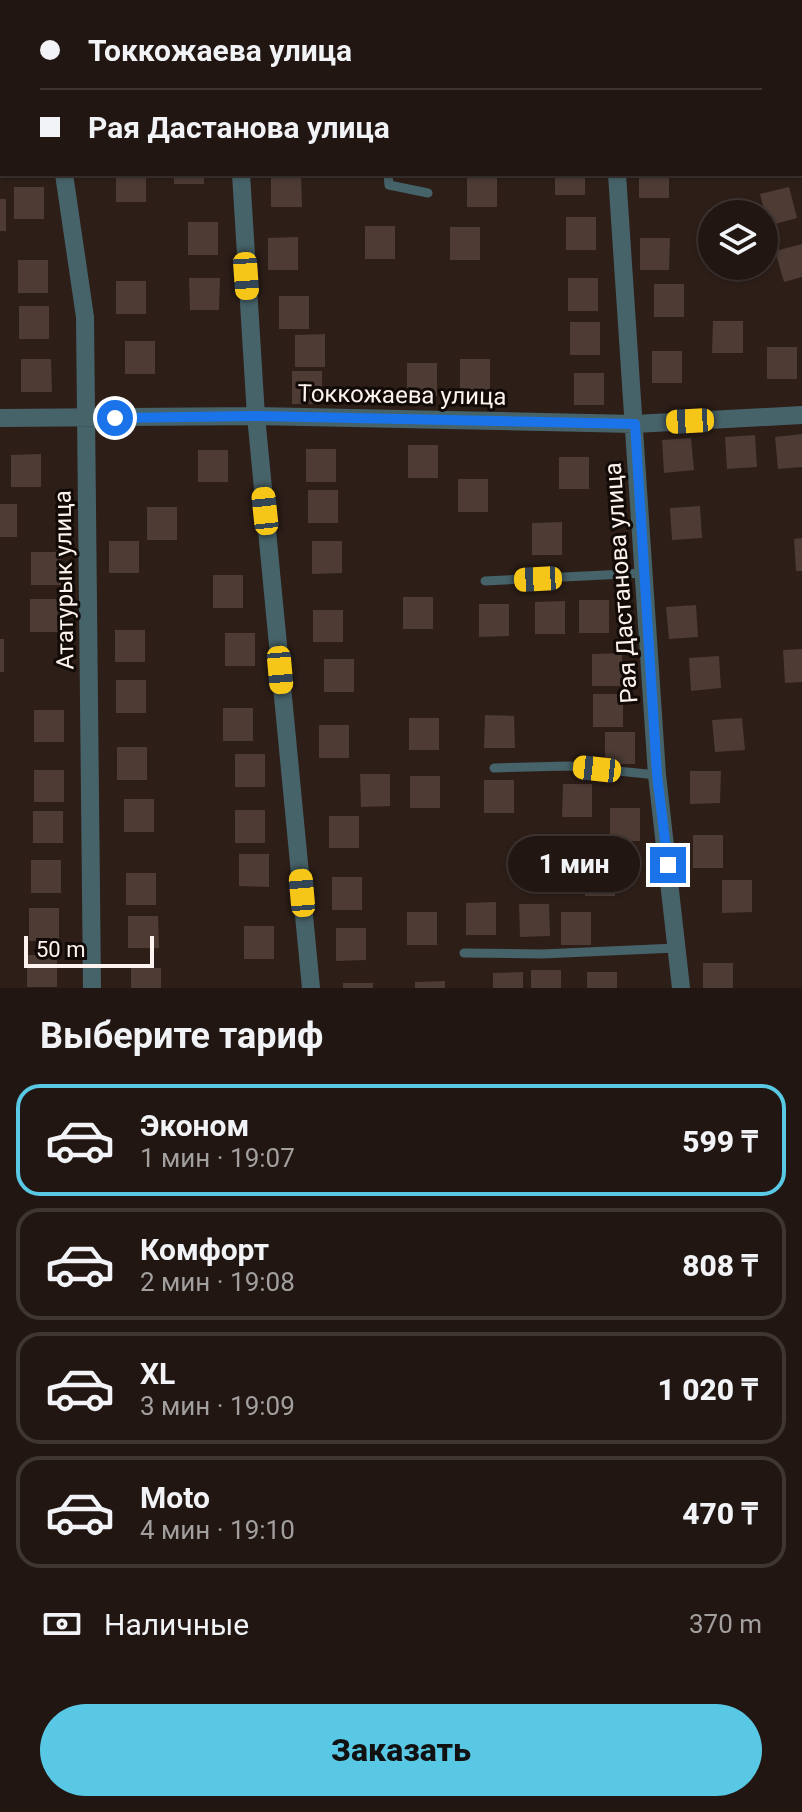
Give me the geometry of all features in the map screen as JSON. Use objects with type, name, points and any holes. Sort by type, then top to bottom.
[{"type":"street","name":"Ататурык улица","points":[[64,176],[85,317],[92,988]]},
{"type":"street","points":[[241,176],[256,416],[311,988]]},
{"type":"street","name":"Рая Дастанова улица","points":[[617,176],[657,775],[681,988]]},
{"type":"street","name":"Токкожаева улица","points":[[0,418],[256,416],[635,424],[802,415]]},
{"type":"lane","points":[[388,176],[389,185],[428,193]]},
{"type":"lane","points":[[485,581],[645,573]]},
{"type":"lane","points":[[494,768],[568,766],[657,775]]},
{"type":"lane","points":[[464,953],[542,954],[676,948]]},
{"type":"building","points":[[116,176],[146,176],[146,202],[116,202]]},
{"type":"building","points":[[174,176],[204,176],[204,184],[174,184]]},
{"type":"building","points":[[271,176],[301,176],[302,207],[271,207]]},
{"type":"building","points":[[467,176],[497,176],[497,207],[467,207]]},
{"type":"building","points":[[555,176],[585,176],[585,195],[555,195]]},
{"type":"building","points":[[639,176],[669,176],[669,198],[639,198]]},
{"type":"building","points":[[14,187],[44,187],[44,219],[14,219]]},
{"type":"building","points":[[789,187],[797,218],[778,223],[778,200],[762,200],[760,194]]},
{"type":"building","points":[[0,199],[6,199],[6,231],[0,231]]},
{"type":"building","points":[[566,217],[596,217],[596,250],[566,250]]},
{"type":"building","points":[[188,222],[218,222],[218,255],[188,255]]},
{"type":"building","points":[[365,226],[395,226],[395,259],[365,259]]},
{"type":"building","points":[[450,227],[480,227],[480,260],[450,260]]},
{"type":"building","points":[[298,237],[298,270],[268,270],[268,238]]},
{"type":"building","points":[[640,238],[670,238],[669,270],[640,270]]},
{"type":"building","points":[[802,244],[802,277],[784,282],[778,250]]},
{"type":"building","points":[[18,260],[48,260],[48,293],[18,293]]},
{"type":"building","points":[[189,278],[220,278],[219,310],[190,310]]},
{"type":"building","points":[[568,278],[598,278],[598,311],[568,311]]},
{"type":"building","points":[[116,281],[146,281],[146,314],[116,314]]},
{"type":"building","points":[[654,284],[684,284],[684,317],[654,317]]},
{"type":"building","points":[[279,296],[309,296],[309,329],[279,329]]},
{"type":"building","points":[[19,306],[49,306],[49,339],[19,339]]},
{"type":"building","points":[[713,321],[743,321],[743,353],[712,353]]},
{"type":"building","points":[[570,322],[600,322],[600,355],[570,355]]},
{"type":"building","points":[[325,334],[325,367],[295,367],[295,335]]},
{"type":"building","points":[[125,341],[155,341],[155,374],[125,374]]},
{"type":"building","points":[[767,347],[797,347],[797,379],[767,379]]},
{"type":"building","points":[[652,351],[682,351],[682,383],[652,383]]},
{"type":"building","points":[[21,359],[51,359],[52,392],[21,392]]},
{"type":"building","points":[[460,359],[490,359],[490,392],[460,392]]},
{"type":"building","points":[[407,363],[437,363],[437,396],[407,396]]},
{"type":"building","points":[[292,371],[322,371],[322,404],[292,404]]},
{"type":"building","points":[[574,373],[604,373],[604,405],[574,405]]},
{"type":"building","points":[[802,434],[802,467],[778,469],[775,437]]},
{"type":"building","points":[[755,435],[757,467],[727,469],[725,437]]},
{"type":"building","points":[[691,438],[694,470],[664,473],[662,440]]},
{"type":"building","points":[[408,445],[438,445],[438,478],[408,478]]},
{"type":"building","points":[[306,449],[336,449],[336,482],[306,482]]},
{"type":"building","points":[[198,450],[228,450],[228,482],[198,482]]},
{"type":"building","points":[[41,454],[41,487],[11,487],[11,455]]},
{"type":"building","points":[[559,457],[589,457],[589,489],[559,489]]},
{"type":"building","points":[[458,479],[488,479],[488,512],[458,512]]},
{"type":"building","points":[[308,490],[338,490],[338,523],[308,523]]},
{"type":"building","points":[[0,504],[17,504],[17,537],[0,537]]},
{"type":"building","points":[[700,506],[702,538],[672,540],[670,508]]},
{"type":"building","points":[[147,507],[177,507],[177,540],[147,540]]},
{"type":"building","points":[[562,522],[562,555],[532,555],[532,523]]},
{"type":"building","points":[[802,538],[802,571],[796,571],[794,539]]},
{"type":"building","points":[[109,541],[139,541],[139,573],[109,573]]},
{"type":"building","points":[[312,541],[342,541],[342,573],[312,574]]},
{"type":"building","points":[[31,552],[61,552],[61,585],[31,585]]},
{"type":"building","points":[[213,575],[243,575],[243,608],[213,608]]},
{"type":"building","points":[[403,597],[433,597],[433,629],[403,629]]},
{"type":"building","points":[[30,599],[60,599],[60,632],[30,632]]},
{"type":"building","points":[[579,600],[609,600],[609,633],[579,633]]},
{"type":"building","points":[[565,601],[565,634],[535,634],[535,602]]},
{"type":"building","points":[[479,604],[509,604],[509,636],[479,637]]},
{"type":"building","points":[[696,605],[698,637],[669,639],[666,607]]},
{"type":"building","points":[[313,610],[343,610],[343,642],[313,642]]},
{"type":"building","points":[[115,630],[145,630],[145,662],[115,662]]},
{"type":"building","points":[[225,633],[255,633],[255,666],[225,666]]},
{"type":"building","points":[[0,639],[4,639],[4,672],[0,672]]},
{"type":"building","points":[[802,649],[802,682],[785,683],[783,650]]},
{"type":"building","points":[[622,653],[622,686],[592,686],[592,654]]},
{"type":"building","points":[[719,656],[721,688],[691,691],[689,658]]},
{"type":"building","points":[[324,659],[354,659],[354,692],[324,692]]},
{"type":"building","points":[[116,680],[146,680],[146,713],[116,713]]},
{"type":"building","points":[[593,694],[623,694],[623,727],[593,727]]},
{"type":"building","points":[[223,708],[253,708],[253,741],[223,741]]},
{"type":"building","points":[[34,710],[64,710],[64,742],[34,742]]},
{"type":"building","points":[[485,715],[514,716],[515,748],[484,748]]},
{"type":"building","points":[[409,718],[439,718],[439,750],[409,750]]},
{"type":"building","points":[[742,718],[745,750],[715,752],[712,720]]},
{"type":"building","points":[[319,725],[349,725],[349,758],[319,758]]},
{"type":"building","points":[[605,732],[635,732],[635,764],[605,764]]},
{"type":"building","points":[[117,747],[147,747],[147,780],[117,780]]},
{"type":"building","points":[[235,754],[265,754],[265,787],[235,787]]},
{"type":"building","points":[[34,770],[64,770],[64,802],[34,802]]},
{"type":"building","points":[[690,771],[721,771],[720,803],[690,804]]},
{"type":"building","points":[[360,774],[390,774],[390,806],[361,807]]},
{"type":"building","points":[[410,776],[440,776],[440,808],[410,808]]},
{"type":"building","points":[[484,780],[514,780],[514,813],[484,813]]},
{"type":"building","points":[[563,784],[592,784],[592,817],[562,817]]},
{"type":"building","points":[[124,799],[154,799],[154,832],[124,832]]},
{"type":"building","points":[[610,808],[640,808],[640,841],[610,841]]},
{"type":"building","points":[[235,810],[265,810],[265,843],[235,843]]},
{"type":"building","points":[[33,811],[63,811],[63,843],[33,843]]},
{"type":"building","points":[[329,816],[359,816],[359,848],[329,848]]},
{"type":"building","points":[[693,835],[723,835],[723,868],[693,868]]},
{"type":"building","points":[[239,854],[269,854],[269,887],[239,886]]},
{"type":"building","points":[[31,860],[61,860],[61,893],[31,893]]},
{"type":"building","points":[[585,863],[615,863],[615,896],[585,896]]},
{"type":"building","points":[[126,873],[156,873],[156,905],[126,905]]},
{"type":"building","points":[[332,877],[362,877],[362,910],[332,910]]},
{"type":"building","points":[[722,880],[752,880],[752,912],[722,913]]},
{"type":"building","points":[[496,902],[496,935],[466,935],[466,903]]},
{"type":"building","points":[[519,904],[549,904],[550,936],[520,937]]},
{"type":"building","points":[[29,908],[59,908],[59,941],[29,941]]},
{"type":"building","points":[[407,912],[437,912],[437,945],[407,945]]},
{"type":"building","points":[[561,912],[591,912],[591,945],[561,945]]},
{"type":"building","points":[[128,916],[158,916],[159,948],[128,948]]},
{"type":"building","points":[[244,926],[274,926],[274,959],[244,959]]},
{"type":"building","points":[[336,928],[366,928],[366,960],[336,961]]},
{"type":"building","points":[[27,955],[57,955],[57,987],[27,987]]},
{"type":"building","points":[[703,963],[733,963],[733,988],[703,988]]},
{"type":"building","points":[[131,968],[161,968],[161,988],[131,988]]},
{"type":"building","points":[[531,970],[561,970],[561,988],[531,988]]},
{"type":"building","points":[[523,972],[523,988],[493,988],[493,973]]},
{"type":"building","points":[[587,972],[617,972],[617,988],[587,988]]},
{"type":"building","points":[[445,981],[445,988],[415,988],[415,982]]},
{"type":"building","points":[[343,983],[373,983],[373,988],[343,988]]},
{"type":"route","points":[[115,418],[256,416],[635,424],[657,775],[668,865]]}]
